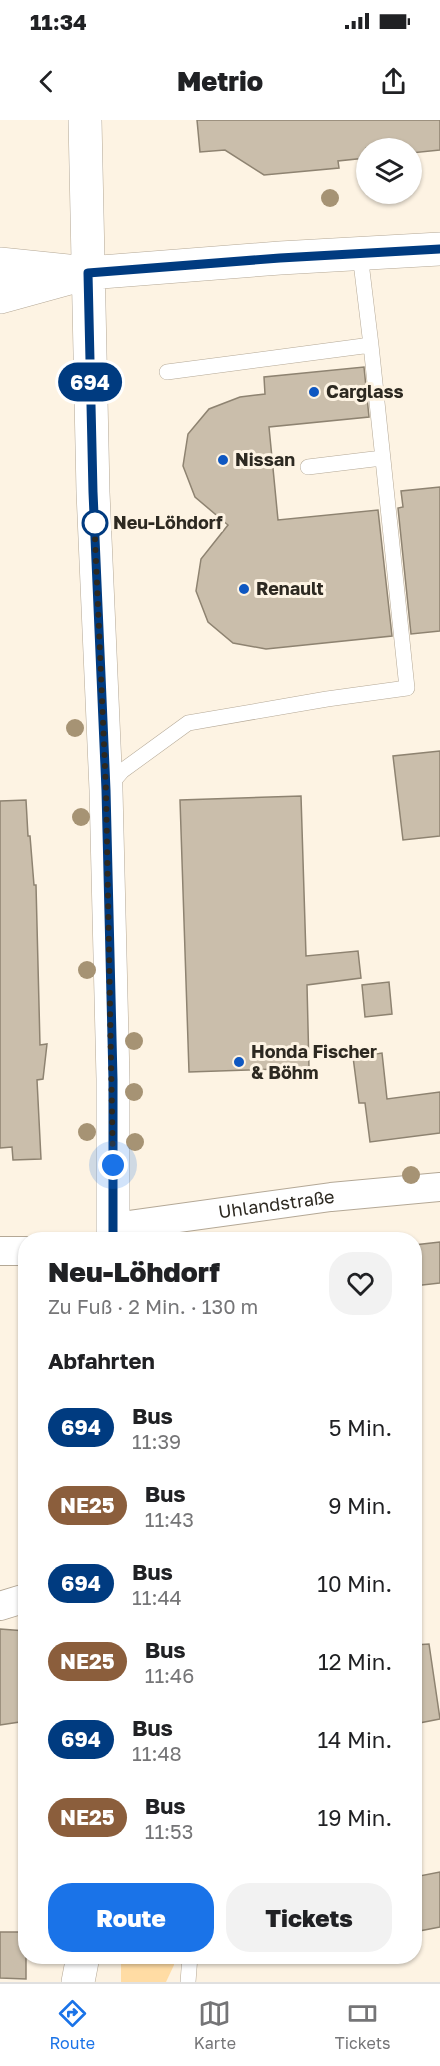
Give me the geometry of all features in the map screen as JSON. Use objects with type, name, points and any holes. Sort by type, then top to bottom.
[{"type":"street","points":[[86,120],[93,492],[106,790],[113,1079],[113,1232]]},
{"type":"street","points":[[0,264],[88,273],[440,249]]},
{"type":"street","points":[[0,297],[88,273]]},
{"type":"street","name":"Uhlandstraße","points":[[119,1232],[331,1197],[440,1187]]},
{"type":"street","points":[[0,1251],[18,1251]]},
{"type":"street","points":[[0,1606],[18,1600]]},
{"type":"street","points":[[78,1982],[81,1964]]},
{"type":"lane","points":[[106,790],[122,771],[188,723],[407,688],[360,254]]},
{"type":"lane","points":[[167,372],[371,345]]},
{"type":"lane","points":[[308,467],[382,458]]},
{"type":"lane","points":[[188,1982],[189,1964]]},
{"type":"shaded area","points":[[121,1964],[174,1964],[166,1982],[121,1982]]},
{"type":"building","points":[[197,120],[440,120],[440,150],[422,152],[422,138],[356,138],[356,159],[338,161],[339,168],[264,175],[225,150],[200,152]]},
{"type":"building","points":[[364,367],[369,417],[269,427],[278,520],[378,510],[392,636],[266,649],[233,643],[208,622],[196,591],[201,559],[228,525],[195,497],[183,466],[188,434],[209,409],[240,397],[265,394],[264,377]]},
{"type":"building","points":[[440,487],[440,631],[411,634],[398,508],[403,507],[401,491]]},
{"type":"building","points":[[440,751],[440,836],[403,840],[393,756]]},
{"type":"building","points":[[301,796],[306,956],[358,951],[361,978],[307,985],[309,1068],[189,1072],[180,800]]},
{"type":"building","points":[[26,800],[28,836],[30,836],[34,885],[36,885],[40,1045],[47,1044],[43,1079],[37,1080],[41,1159],[13,1160],[12,1147],[0,1148],[0,801]]},
{"type":"building","points":[[389,982],[392,1014],[365,1017],[362,985]]},
{"type":"building","points":[[382,1053],[387,1099],[440,1092],[440,1133],[370,1142],[365,1103],[359,1103],[353,1057]]},
{"type":"building","points":[[440,1242],[440,1283],[422,1285],[422,1244]]},
{"type":"building","points":[[0,1629],[18,1630],[18,1722],[0,1725]]},
{"type":"building","points":[[422,1644],[429,1644],[440,1719],[422,1722]]},
{"type":"building","points":[[440,1872],[440,1927],[422,1930],[422,1875]]},
{"type":"building","points":[[0,1932],[18,1932],[18,1964],[26,1964],[26,1979],[0,1978]]},
{"type":"bus line","name":"694","points":[[114,1232],[113,1079],[106,790],[93,492],[88,273],[280,258],[440,249]]},
{"type":"place","name":"Carglass","points":[[314,392]]},
{"type":"place","name":"Nissan","points":[[223,460]]},
{"type":"place","name":"Neu-Löhdorf","points":[[95,523]]},
{"type":"place","name":"Renault","points":[[244,589]]},
{"type":"place","name":"Honda Fischer & Böhm","points":[[239,1062]]},
{"type":"route","points":[[95,523],[94,515],[106,790],[113,1165]]}]
